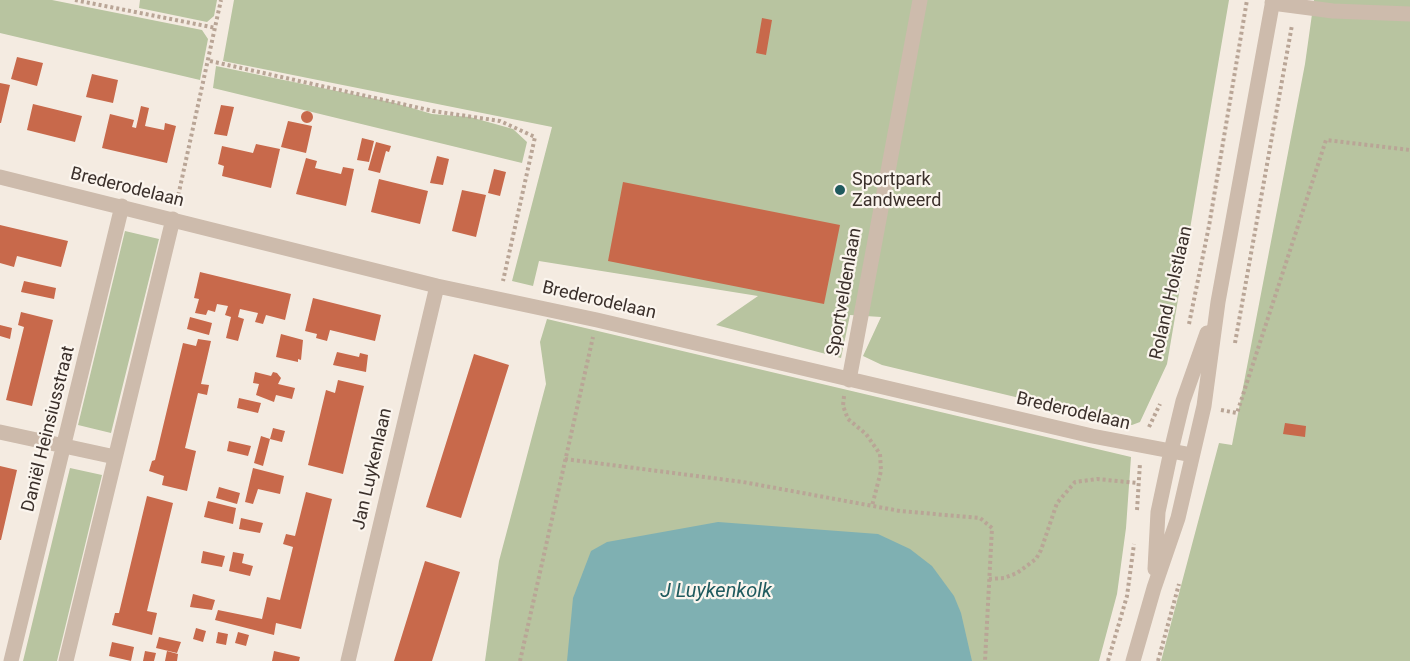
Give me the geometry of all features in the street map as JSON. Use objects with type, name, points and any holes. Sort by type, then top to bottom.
[{"type":"street","name":"Sportveldenlaan","points":[[849,380],[920,0]]},
{"type":"street","points":[[1133,661],[1154,588],[1178,518],[1204,406],[1218,302],[1273,1],[1296,6],[1410,14]]},
{"type":"street","name":"Brederodelaan","points":[[0,177],[437,286],[597,320],[1143,447],[1192,455]]},
{"type":"street","name":"Daniël Heinsiusstraat","points":[[11,661],[122,206]]},
{"type":"street","points":[[66,661],[172,219]]},
{"type":"street","name":"Jan Luykenlaan","points":[[348,661],[437,286]]},
{"type":"street","points":[[1154,588],[1158,512],[1171,452],[1183,401],[1218,302]]},
{"type":"street","points":[[0,432],[116,457]]},
{"type":"path","points":[[75,0],[216,28]]},
{"type":"path","points":[[172,219],[210,61],[221,0]]},
{"type":"path","name":"Roland Holstlaan","points":[[1187,332],[1209,226],[1247,0]]},
{"type":"path","points":[[1232,354],[1296,6]]},
{"type":"path","points":[[210,61],[433,111],[500,120],[535,137],[499,299]]},
{"type":"path","points":[[1204,406],[1237,413],[1326,140],[1410,150]]},
{"type":"path","points":[[520,661],[597,320]]},
{"type":"path","points":[[849,380],[844,397],[844,413],[875,445],[882,462],[872,506]]},
{"type":"path","points":[[1137,518],[1137,483],[1143,447],[1164,397],[1183,401]]},
{"type":"path","points":[[1220,410],[1222,398]]},
{"type":"path","points":[[565,459],[743,482],[872,506],[980,518],[992,528],[985,661]]},
{"type":"path","points":[[989,579],[1004,578],[1017,573],[1036,559],[1057,503],[1075,482],[1097,478],[1137,483]]},
{"type":"path","points":[[1108,661],[1127,596],[1135,540]]},
{"type":"green space","points":[[0,0],[52,0],[202,30],[208,39],[200,80],[0,33]]},
{"type":"green space","points":[[140,0],[217,0],[214,16],[207,22],[139,8]]},
{"type":"green space","name":"Sportpark Zandweerd","points":[[234,0],[1229,0],[1167,364],[1140,422],[1132,425],[882,365],[863,356],[881,317],[850,315],[841,358],[716,325],[758,296],[539,261],[533,286],[512,281],[552,127],[223,61]]},
{"type":"green space","points":[[1314,0],[1410,0],[1410,661],[1161,661],[1219,443],[1232,445],[1305,64]]},
{"type":"green space","points":[[216,66],[395,103],[432,114],[470,117],[513,129],[527,142],[522,163],[213,88]]},
{"type":"green space","points":[[125,231],[159,239],[111,433],[78,425]]},
{"type":"green space","points":[[547,319],[1131,457],[1126,528],[1117,594],[1099,661],[485,661],[499,561],[546,384],[540,342]]},
{"type":"green space","points":[[70,468],[102,475],[57,661],[23,661]]},
{"type":"water","name":"J Luykenkolk","points":[[718,522],[878,534],[910,549],[932,566],[954,596],[961,613],[972,661],[567,661],[573,598],[591,551],[607,542]]},
{"type":"building","points":[[762,18],[772,20],[766,55],[756,53]]},
{"type":"building","points":[[17,57],[43,63],[37,86],[11,79]]},
{"type":"building","points":[[92,74],[118,80],[113,103],[86,97]]},
{"type":"building","points":[[0,83],[10,85],[1,123],[0,123]]},
{"type":"building","points":[[33,104],[82,116],[75,142],[27,130]]},
{"type":"building","points":[[221,105],[234,107],[227,136],[214,134]]},
{"type":"building","points":[[141,106],[149,108],[145,126],[164,130],[165,123],[176,126],[167,163],[102,148],[110,114],[134,120],[132,127],[136,128]]},
{"type":"building","points":[[309,111],[313,117],[309,123],[305,123],[301,115]]},
{"type":"building","points":[[288,121],[312,126],[306,153],[281,147]]},
{"type":"building","points":[[362,138],[374,141],[369,162],[357,160]]},
{"type":"building","points":[[376,142],[391,146],[389,152],[386,151],[380,173],[368,170]]},
{"type":"building","points":[[256,144],[280,149],[271,188],[222,176],[224,166],[218,164],[222,146],[253,153]]},
{"type":"building","points":[[437,156],[449,159],[443,185],[430,183]]},
{"type":"building","points":[[306,158],[317,161],[315,168],[341,174],[343,167],[354,169],[346,206],[296,194]]},
{"type":"building","points":[[494,169],[506,172],[500,196],[488,193]]},
{"type":"building","points":[[379,179],[428,191],[420,224],[371,212]]},
{"type":"building","points":[[623,182],[840,225],[824,304],[608,261]]},
{"type":"building","points":[[462,190],[486,195],[476,237],[452,231]]},
{"type":"building","points":[[0,225],[68,241],[61,267],[17,256],[14,267],[0,263]]},
{"type":"building","points":[[200,272],[291,294],[285,320],[266,315],[263,324],[255,322],[258,313],[240,309],[238,317],[244,319],[238,341],[226,338],[231,317],[225,315],[228,306],[217,304],[215,312],[208,310],[206,315],[195,313],[199,299],[194,298]]},
{"type":"building","points":[[24,281],[56,288],[54,299],[21,292]]},
{"type":"building","points":[[313,298],[381,315],[375,341],[330,330],[327,341],[316,338],[317,334],[305,331]]},
{"type":"building","points":[[21,312],[53,320],[32,406],[6,400],[24,327],[18,325]]},
{"type":"building","points":[[190,317],[212,323],[209,335],[187,329]]},
{"type":"building","points":[[0,325],[12,328],[10,339],[0,336]]},
{"type":"building","points":[[281,334],[303,340],[301,360],[298,359],[298,362],[276,357]]},
{"type":"building","points":[[198,339],[211,341],[201,384],[209,385],[207,395],[198,393],[185,448],[196,451],[187,491],[162,485],[164,476],[149,471],[152,461],[155,460],[183,343],[196,346]]},
{"type":"building","points":[[337,352],[359,357],[360,353],[368,355],[366,372],[333,365]]},
{"type":"building","points":[[474,354],[509,365],[461,518],[426,507]]},
{"type":"building","points":[[255,372],[271,376],[273,372],[277,373],[281,378],[278,384],[295,388],[292,399],[276,395],[274,402],[256,395],[259,384],[253,383]]},
{"type":"building","points":[[338,380],[364,386],[343,474],[308,465],[326,390],[335,393]]},
{"type":"building","points":[[239,398],[261,403],[258,413],[237,408]]},
{"type":"building","points":[[1285,423],[1306,426],[1305,437],[1283,434]]},
{"type":"building","points":[[273,428],[285,431],[282,442],[270,439]]},
{"type":"building","points":[[261,436],[270,439],[263,466],[254,463]]},
{"type":"building","points":[[229,441],[251,446],[248,456],[227,451]]},
{"type":"building","points":[[0,466],[17,470],[1,540],[0,540]]},
{"type":"building","points":[[253,468],[284,476],[280,494],[258,489],[253,504],[245,502]]},
{"type":"building","points":[[219,487],[240,493],[237,504],[216,498]]},
{"type":"building","points":[[306,492],[332,499],[301,629],[276,623],[274,635],[215,620],[218,610],[262,619],[267,597],[280,600],[293,547],[283,544],[286,534],[295,536]]},
{"type":"building","points":[[147,496],[173,503],[147,611],[157,613],[152,635],[112,625],[115,613],[119,613]]},
{"type":"building","points":[[208,501],[236,508],[233,524],[204,517]]},
{"type":"building","points":[[241,518],[263,523],[260,533],[239,529]]},
{"type":"building","points":[[203,551],[225,556],[222,567],[201,563]]},
{"type":"building","points":[[233,552],[244,554],[242,563],[253,566],[250,576],[229,571]]},
{"type":"building","points":[[425,561],[460,572],[432,661],[394,661]]},
{"type":"building","points":[[193,594],[215,600],[212,610],[190,607]]},
{"type":"building","points":[[196,628],[206,631],[203,642],[193,639]]},
{"type":"building","points":[[218,632],[228,634],[226,645],[216,643]]},
{"type":"building","points":[[238,632],[249,635],[246,646],[235,643]]},
{"type":"building","points":[[159,637],[181,642],[177,653],[156,648]]},
{"type":"building","points":[[112,642],[134,647],[131,661],[109,656]]},
{"type":"building","points":[[145,651],[156,653],[154,661],[143,661]]},
{"type":"building","points":[[167,651],[178,654],[177,661],[165,661]]},
{"type":"building","points":[[274,651],[300,657],[299,661],[272,661]]},
{"type":"place","name":"Sportpark Zandweerd","points":[[840,190]]}]
